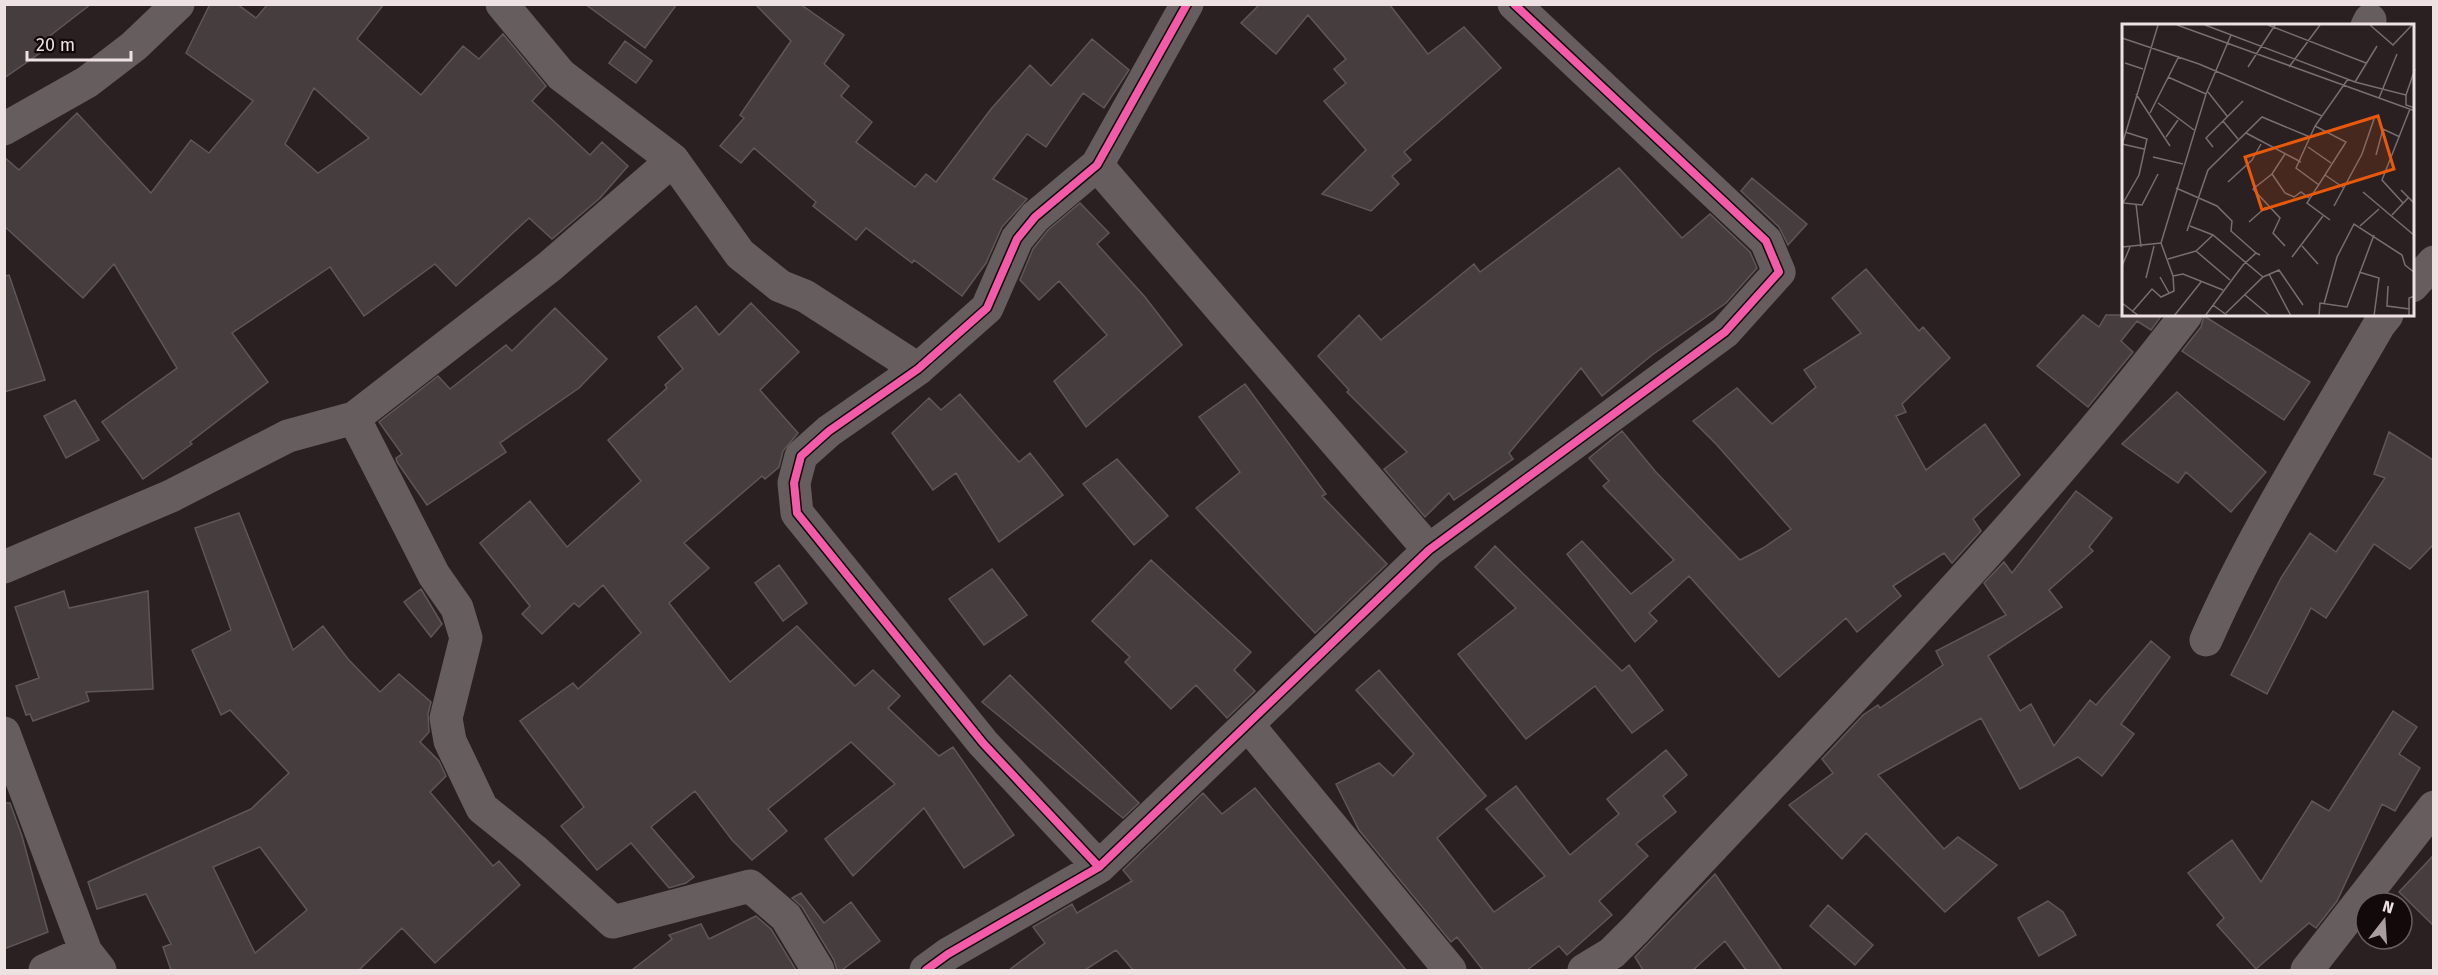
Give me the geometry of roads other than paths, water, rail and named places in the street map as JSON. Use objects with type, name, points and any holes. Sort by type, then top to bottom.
[{"type":"street","points":[[4,129],[87,82],[134,46],[178,4]]},
{"type":"street","points":[[502,4],[561,75],[672,160],[740,254],[780,286],[805,296],[918,369]]},
{"type":"street","points":[[1099,867],[983,743],[797,513],[794,483],[801,456],[828,430],[918,369],[987,308],[1017,239],[1035,217],[1096,165],[1187,4]]},
{"type":"street","points":[[926,970],[948,954],[1099,867],[1429,550],[1725,332],[1779,272],[1766,241],[1514,4]]},
{"type":"street","points":[[4,567],[171,496],[288,436],[354,418],[549,267],[672,160]]},
{"type":"street","points":[[1096,165],[1429,550]]},
{"type":"street","points":[[2414,284],[2433,262]]},
{"type":"street","points":[[1584,970],[1612,953],[1636,929],[1982,558],[2118,404],[2185,316]]},
{"type":"street","points":[[2206,640],[2221,606],[2274,507],[2386,316]]},
{"type":"street","points":[[354,418],[434,575],[457,608],[466,638],[446,718],[450,741],[482,808],[534,850],[612,922],[750,886],[786,917],[818,970]]},
{"type":"street","points":[[1248,725],[1450,970]]},
{"type":"street","points":[[4,733],[93,961],[45,970]]},
{"type":"street","points":[[2307,970],[2433,807]]}]
